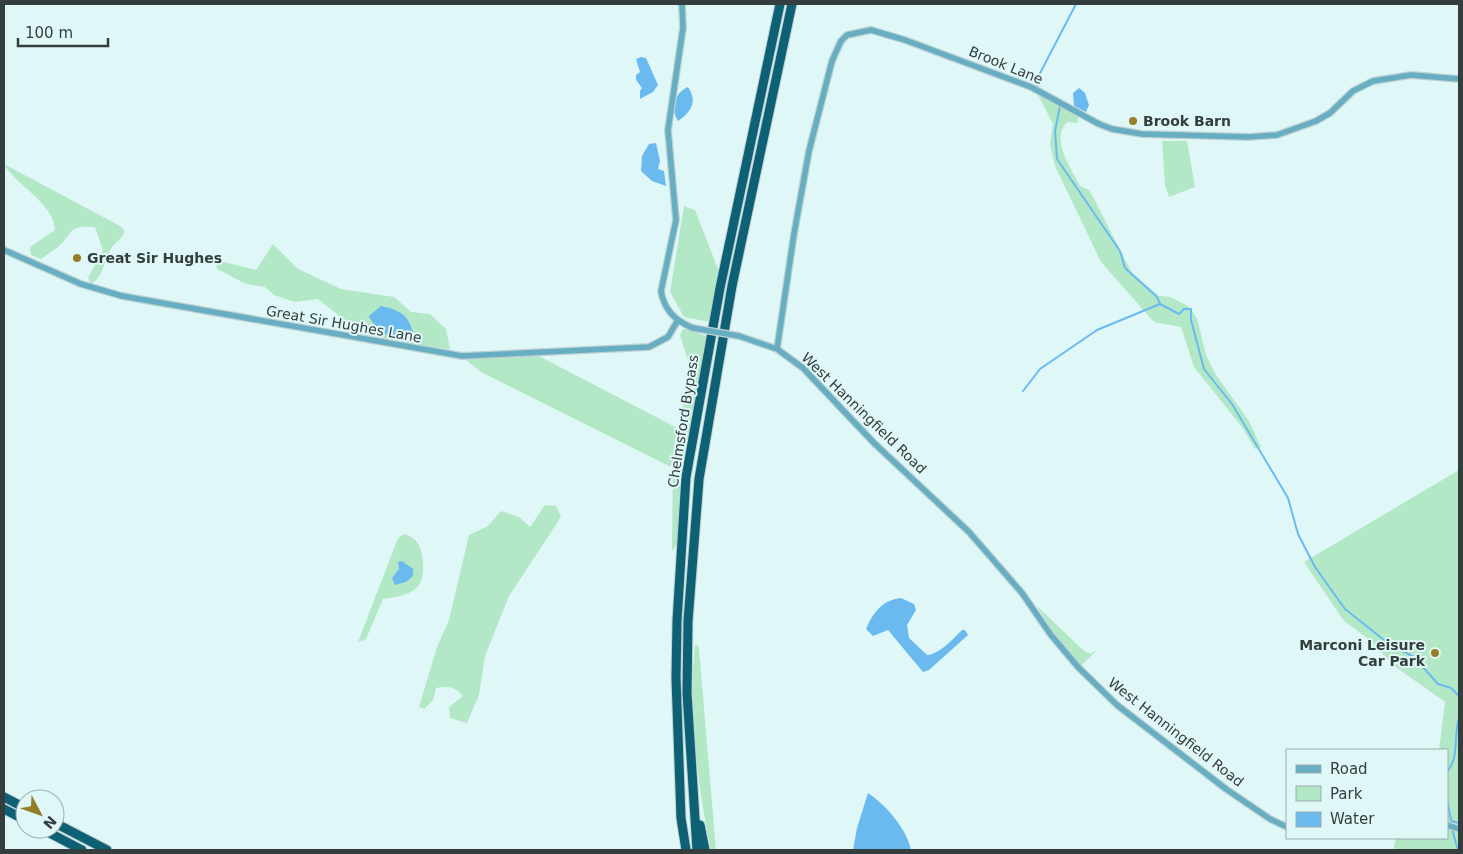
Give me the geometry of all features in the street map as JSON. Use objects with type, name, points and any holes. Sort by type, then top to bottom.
[{"type":"highway","name":"Chelmsford Bypass","points":[[686,850],[682,818],[676,678],[686,477],[720,288],[780,4]]},
{"type":"highway","name":"Chelmsford Bypass","points":[[697,850],[687,693],[688,621],[699,479],[732,286],[792,4]]},
{"type":"highway","points":[[693,798],[705,850]]},
{"type":"highway","points":[[681,850],[682,818]]},
{"type":"highway","points":[[65,828],[107,850]]},
{"type":"highway","points":[[61,839],[82,850]]},
{"type":"street","name":"West Hanningfield Road","points":[[682,4],[683,28],[668,130],[676,220],[661,291],[668,310],[678,320],[693,328],[739,336],[778,349],[803,368],[874,443],[955,516],[1022,593],[1051,635],[1078,667],[1117,705],[1226,789],[1270,819],[1286,827]]},
{"type":"street","name":"Brook Lane","points":[[778,349],[794,234],[809,151],[832,61],[841,41],[847,35],[871,30],[905,40],[1031,87],[1099,124],[1112,129],[1142,134],[1249,137],[1277,135],[1294,131],[1316,122],[1330,113],[1353,91],[1373,81],[1402,75],[1459,79]]},
{"type":"street","name":"Great Sir Hughes Lane","points":[[4,250],[81,284],[122,296],[303,330],[462,356],[649,347],[668,338],[678,320]]},
{"type":"green space","points":[[1037,93],[1079,115],[1077,123],[1067,122],[1062,129],[1061,145],[1067,162],[1080,186],[1089,190],[1132,273],[1159,296],[1170,297],[1188,306],[1197,318],[1206,355],[1216,375],[1249,421],[1261,447],[1255,449],[1242,427],[1194,367],[1181,327],[1154,322],[1101,262],[1055,166],[1050,144],[1053,124]]},
{"type":"green space","points":[[1162,141],[1187,141],[1195,187],[1169,197],[1165,185]]},
{"type":"green space","points":[[4,164],[120,226],[125,231],[110,251],[96,281],[91,284],[88,278],[103,251],[95,227],[75,228],[58,247],[41,259],[31,255],[30,247],[55,230],[53,220],[41,203],[9,172]]},
{"type":"green space","points":[[684,206],[695,210],[720,274],[710,322],[684,317],[670,292]]},
{"type":"green space","points":[[273,244],[298,269],[341,289],[394,297],[411,312],[430,314],[446,329],[450,349],[380,341],[352,326],[318,299],[295,302],[274,295],[265,287],[246,284],[217,269],[216,260],[256,270]]},
{"type":"green space","points":[[683,329],[690,329],[707,337],[683,470],[677,545],[672,551],[673,462],[690,367],[680,335]]},
{"type":"green space","points":[[483,356],[539,356],[677,428],[671,467],[481,372],[466,360]]},
{"type":"green space","points":[[1459,470],[1459,850],[1393,850],[1396,839],[1448,839],[1448,749],[1439,749],[1445,702],[1397,668],[1366,637],[1344,621],[1304,562]]},
{"type":"green space","points":[[545,505],[556,506],[561,517],[509,596],[485,656],[479,695],[467,723],[450,718],[449,707],[463,696],[448,687],[436,688],[433,700],[424,709],[419,707],[437,647],[449,620],[469,535],[488,526],[501,511],[519,517],[530,527]]},
{"type":"green space","points":[[404,534],[415,540],[420,549],[423,562],[421,581],[412,592],[383,599],[366,639],[358,642],[398,538]]},
{"type":"green space","points":[[1037,606],[1083,650],[1090,654],[1097,650],[1080,667],[1066,654]]},
{"type":"green space","points":[[695,645],[698,645],[700,660],[716,850],[711,850],[698,775],[693,694]]},
{"type":"water","points":[[646,58],[658,85],[653,92],[640,99],[642,88],[636,80],[636,75],[640,72],[636,59]]},
{"type":"water","points":[[688,87],[691,92],[692,106],[678,121],[674,111],[675,101],[680,93]]},
{"type":"water","points":[[1079,88],[1085,93],[1089,105],[1086,112],[1074,106],[1073,93]]},
{"type":"water","points":[[656,143],[660,161],[658,169],[664,171],[666,186],[652,181],[641,171],[642,156],[649,144]]},
{"type":"water","points":[[381,306],[402,314],[413,332],[393,337],[377,328],[369,316]]},
{"type":"water","points":[[402,561],[413,569],[413,576],[406,582],[395,585],[392,578],[399,569],[398,562]]},
{"type":"water","points":[[901,598],[914,604],[916,610],[907,625],[909,638],[927,655],[937,652],[962,630],[965,630],[968,635],[929,670],[923,672],[888,630],[873,636],[866,629],[883,604]]},
{"type":"water","points":[[868,793],[895,818],[909,842],[911,850],[853,850],[857,828]]},
{"type":"waterway","points":[[1038,89],[1037,79],[1076,4]]},
{"type":"waterway","points":[[1060,106],[1055,131],[1057,159],[1120,251],[1125,268],[1157,297],[1160,304],[1179,314],[1184,309],[1191,309],[1191,320],[1204,369],[1232,404],[1288,498],[1298,534],[1315,567],[1345,609],[1389,644],[1414,657],[1438,684],[1451,688],[1459,696]]},
{"type":"waterway","points":[[1023,391],[1040,369],[1097,330],[1160,304]]},
{"type":"waterway","points":[[1448,770],[1454,759],[1459,718]]},
{"type":"waterway","points":[[1448,805],[1452,824]]},
{"type":"waterway","points":[[1452,821],[1459,823]]},
{"type":"waterway","points":[[1452,829],[1458,850]]},
{"type":"place","name":"Brook Barn","points":[[1133,121]]},
{"type":"place","name":"Great Sir Hughes","points":[[77,258]]},
{"type":"place","name":"Marconi Leisure Car Park","points":[[1435,653]]}]
